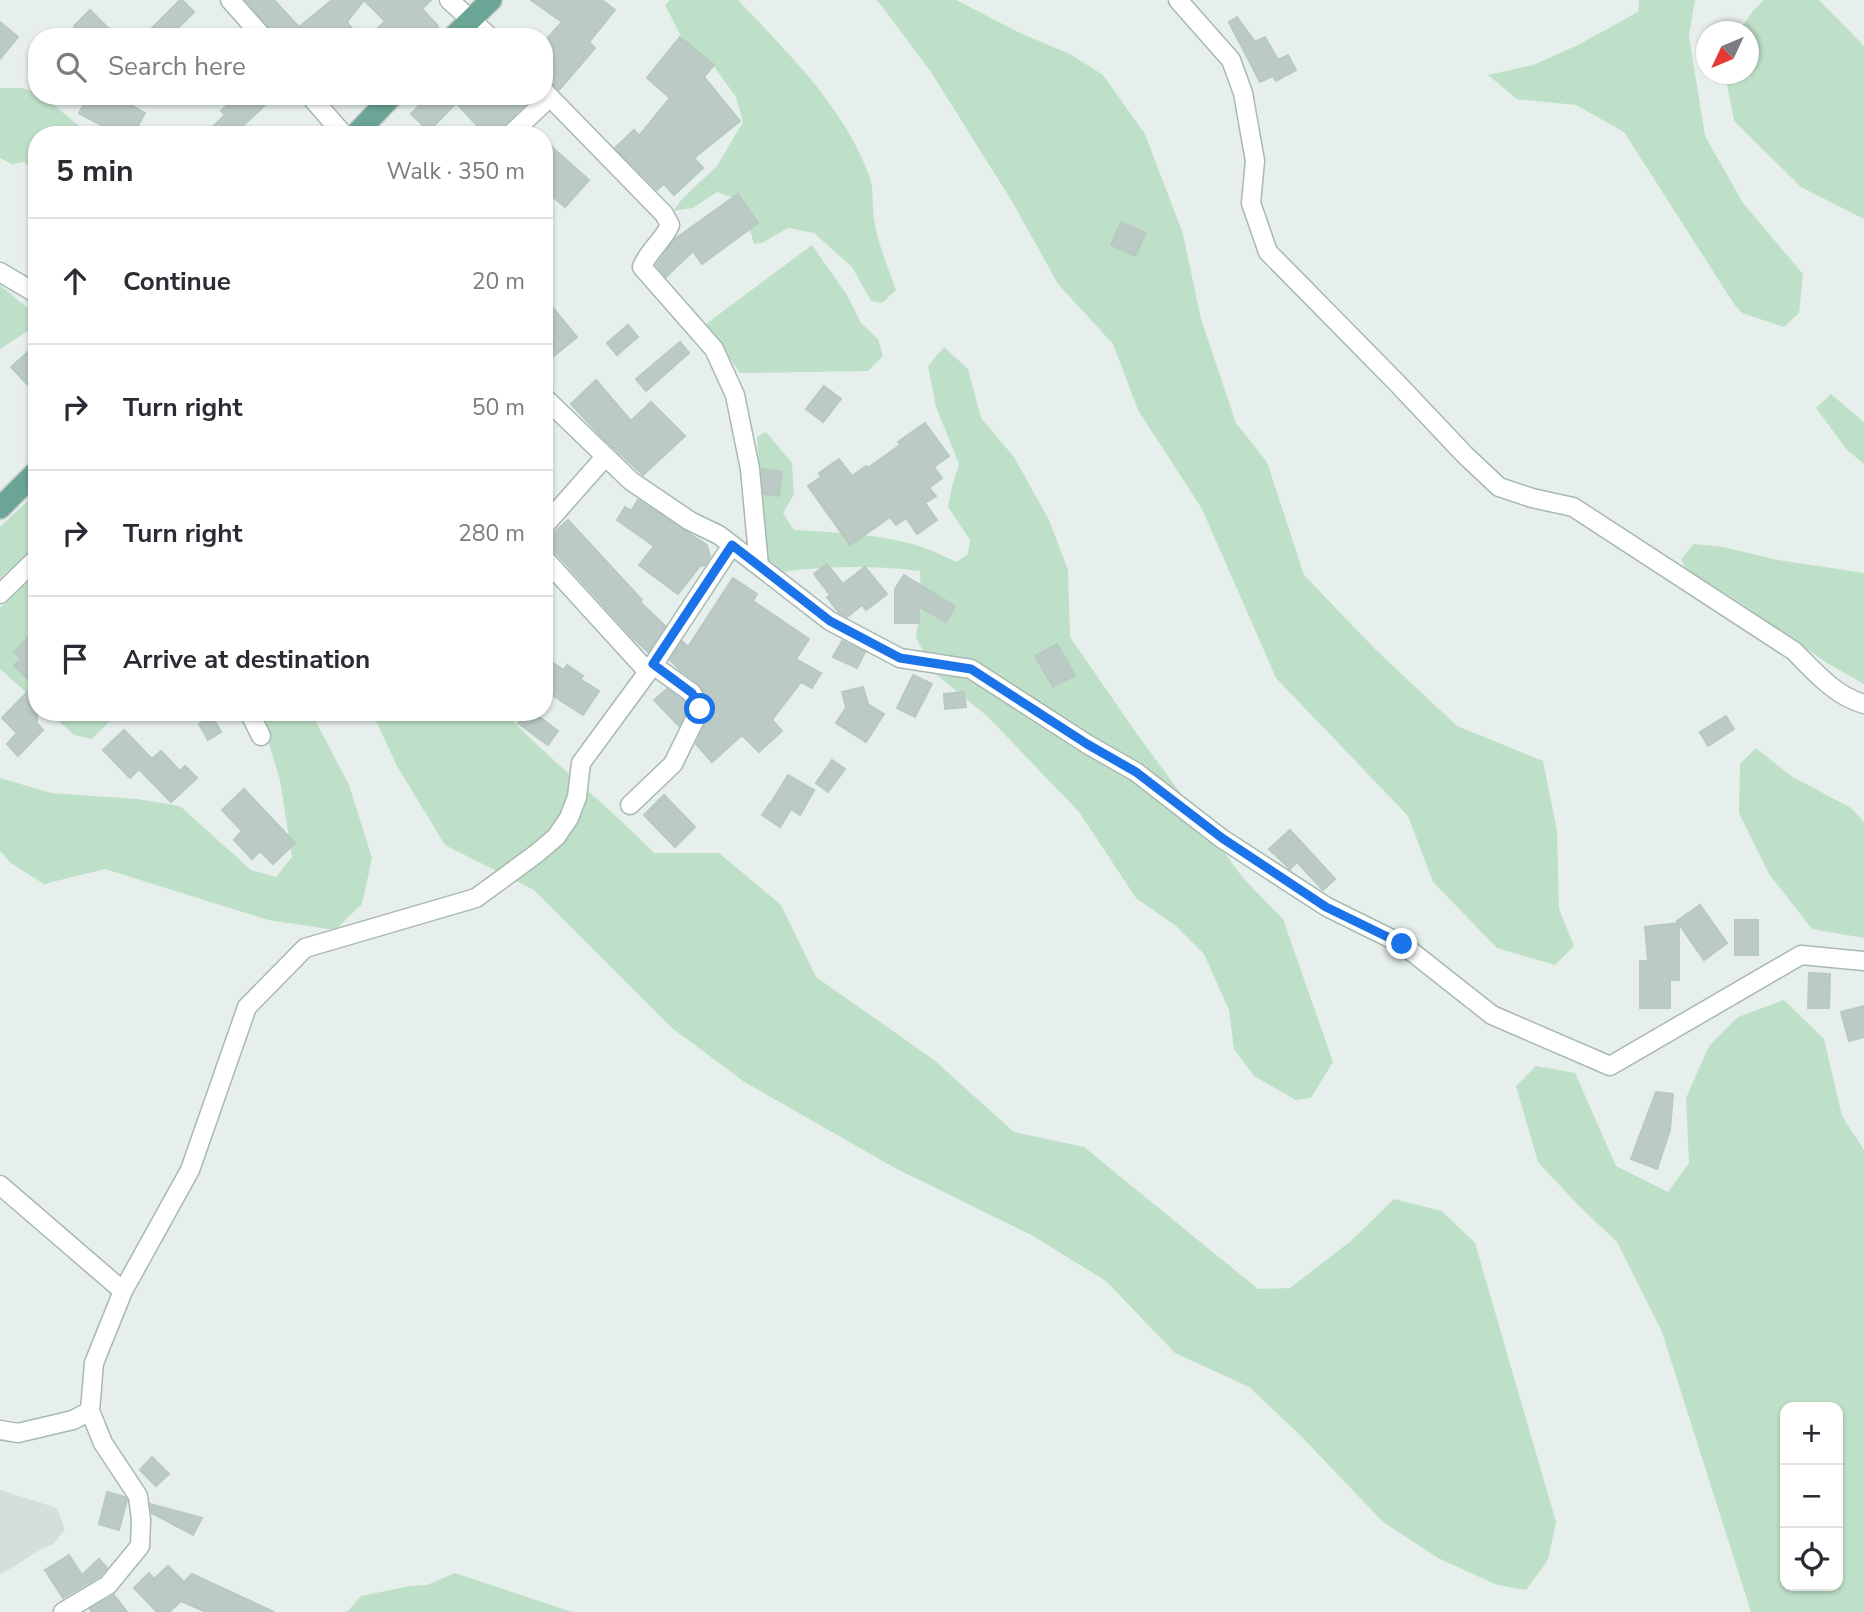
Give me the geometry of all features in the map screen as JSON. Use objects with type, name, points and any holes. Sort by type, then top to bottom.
[{"type":"main road","points":[[462,28],[491,0]]},
{"type":"main road","points":[[364,126],[383,105]]},
{"type":"main road","points":[[0,508],[28,480]]},
{"type":"street","points":[[230,0],[254,28]]},
{"type":"street","points":[[449,0],[481,28]]},
{"type":"street","points":[[1178,0],[1231,60],[1243,93],[1255,161],[1251,203],[1268,253],[1499,487],[1573,507],[1794,651],[1824,682],[1853,701],[1864,704]]},
{"type":"street","points":[[553,100],[664,214],[670,225],[664,238],[645,259],[642,267],[714,349],[736,395],[750,469],[759,566]]},
{"type":"street","points":[[318,105],[336,126]]},
{"type":"street","points":[[518,126],[537,105]]},
{"type":"street","points":[[0,272],[28,289]]},
{"type":"street","points":[[553,406],[631,481],[690,521],[719,535],[830,621],[900,658],[971,669],[1087,744],[1136,772],[1222,838],[1326,907],[1402,944],[1492,1015],[1611,1066],[1801,956],[1864,961]]},
{"type":"street","points":[[553,516],[605,457]]},
{"type":"street","points":[[63,1612],[108,1585],[140,1546],[138,1496],[103,1443],[90,1411],[94,1363],[123,1291],[190,1170],[247,1007],[304,948],[476,898],[556,837],[569,818],[577,797],[581,763],[650,668],[732,545]]},
{"type":"street","points":[[0,594],[28,567]]},
{"type":"street","points":[[553,567],[650,668],[692,693],[700,709],[673,764],[630,805]]},
{"type":"street","points":[[254,721],[261,736]]},
{"type":"street","points":[[0,1185],[123,1291]]},
{"type":"street","points":[[0,1430],[18,1433],[73,1420],[90,1411]]},
{"type":"shaded area","points":[[0,1490],[57,1508],[65,1530],[53,1544],[0,1575]]},
{"type":"green space","points":[[670,0],[738,0],[795,60],[829,103],[845,126],[871,180],[878,236],[896,290],[882,303],[871,301],[852,267],[814,233],[788,228],[762,243],[754,244],[749,209],[740,200],[717,192],[693,208],[673,211],[717,166],[743,122],[736,97],[715,68],[681,36],[665,5]]},
{"type":"green space","points":[[876,0],[956,0],[1020,33],[1070,54],[1103,75],[1145,134],[1183,234],[1201,319],[1236,423],[1267,462],[1304,575],[1377,651],[1457,726],[1543,761],[1557,830],[1559,909],[1574,946],[1555,965],[1497,948],[1433,882],[1408,816],[1276,678],[1202,509],[1138,410],[1113,344],[1058,284],[1013,203],[931,72]]},
{"type":"green space","points":[[1639,0],[1695,0],[1689,36],[1705,136],[1743,203],[1803,274],[1799,313],[1784,327],[1742,313],[1734,304],[1624,132],[1576,105],[1517,99],[1488,75],[1533,65],[1578,45],[1638,12]]},
{"type":"green space","points":[[1764,0],[1819,0],[1864,46],[1864,219],[1801,187],[1734,121],[1727,84],[1759,84],[1759,21],[1746,21]]},
{"type":"green space","points":[[0,88],[28,90],[28,105],[54,105],[79,126],[28,126],[28,166],[24,162],[12,164],[0,158]]},
{"type":"green space","points":[[812,245],[847,295],[861,323],[878,339],[883,356],[868,371],[740,373],[706,324]]},
{"type":"green space","points":[[0,285],[28,308],[28,331],[0,349]]},
{"type":"green space","points":[[944,347],[968,369],[981,418],[1014,457],[1049,520],[1068,570],[1070,637],[1137,734],[1243,878],[1283,919],[1333,1062],[1311,1098],[1296,1100],[1254,1076],[1234,1049],[1229,1010],[1204,954],[1176,926],[1136,898],[1079,812],[987,716],[933,672],[916,637],[921,607],[920,571],[851,567],[782,572],[765,560],[757,437],[766,432],[792,463],[794,494],[783,513],[794,530],[886,538],[921,547],[957,562],[968,554],[970,540],[948,507],[959,464],[936,407],[928,366]]},
{"type":"green space","points":[[1831,394],[1864,422],[1864,464],[1847,450],[1816,408]]},
{"type":"green space","points":[[28,501],[28,553],[0,578],[0,527]]},
{"type":"green space","points":[[1694,544],[1864,573],[1864,684],[1827,663],[1736,600],[1686,570],[1681,559]]},
{"type":"green space","points":[[28,579],[28,694],[0,669],[0,608]]},
{"type":"green space","points":[[58,721],[110,721],[92,739],[74,735]]},
{"type":"green space","points":[[260,721],[316,721],[349,785],[372,858],[362,904],[335,930],[268,920],[105,869],[44,884],[11,863],[0,851],[0,778],[51,793],[137,799],[180,806],[251,870],[276,877],[292,857],[280,780]]},
{"type":"green space","points":[[376,721],[513,721],[654,853],[719,853],[781,905],[816,977],[934,1060],[1014,1132],[1084,1147],[1258,1289],[1290,1288],[1351,1241],[1394,1199],[1442,1211],[1475,1243],[1556,1522],[1548,1560],[1526,1590],[1497,1585],[1438,1558],[1383,1522],[1300,1435],[1249,1387],[1175,1353],[1106,1281],[1033,1236],[895,1168],[743,1081],[672,1028],[534,890],[445,845],[397,766]]},
{"type":"green space","points":[[1756,748],[1791,776],[1851,808],[1864,822],[1864,938],[1812,929],[1769,874],[1739,813],[1740,764]]},
{"type":"green space","points":[[1784,1000],[1824,1039],[1842,1116],[1864,1150],[1864,1612],[1751,1612],[1662,1332],[1617,1242],[1538,1162],[1516,1086],[1536,1066],[1575,1073],[1616,1166],[1668,1192],[1689,1163],[1686,1098],[1709,1046],[1738,1017]]},
{"type":"green space","points":[[455,1573],[572,1612],[347,1612],[361,1596],[427,1585]]},
{"type":"building","points":[[180,0],[194,12],[178,28],[152,28]]},
{"type":"building","points":[[245,0],[274,0],[299,27],[332,0],[364,0],[347,22],[352,28],[269,28]]},
{"type":"building","points":[[364,0],[431,0],[422,9],[438,26],[378,28],[385,21]]},
{"type":"building","points":[[531,0],[602,0],[615,10],[589,42],[595,48],[559,90],[553,84],[553,32],[562,22]]},
{"type":"building","points":[[90,10],[108,28],[76,28],[74,26]]},
{"type":"building","points":[[1237,17],[1255,42],[1265,37],[1278,60],[1288,55],[1296,70],[1276,81],[1273,76],[1260,82],[1229,22]]},
{"type":"building","points":[[0,22],[18,37],[0,59]]},
{"type":"building","points":[[680,37],[714,65],[704,77],[740,121],[694,158],[703,168],[674,195],[664,184],[657,190],[615,148],[634,130],[639,136],[670,98],[647,78]]},
{"type":"building","points":[[83,105],[131,105],[145,113],[138,126],[103,126],[79,113]]},
{"type":"building","points":[[227,105],[265,105],[243,126],[213,126],[225,115],[221,111]]},
{"type":"building","points":[[420,105],[454,105],[434,126],[424,126],[411,114]]},
{"type":"building","points":[[458,105],[525,105],[503,126],[478,126]]},
{"type":"building","points":[[553,148],[589,180],[565,207],[553,197]]},
{"type":"building","points":[[738,194],[758,223],[702,264],[693,251],[666,277],[656,265],[675,239]]},
{"type":"building","points":[[1121,222],[1146,233],[1135,256],[1111,245]]},
{"type":"building","points":[[553,308],[577,337],[553,357]]},
{"type":"building","points":[[628,325],[638,337],[617,355],[607,343]]},
{"type":"building","points":[[680,342],[689,353],[646,391],[636,379]]},
{"type":"building","points":[[28,352],[28,385],[11,367]]},
{"type":"building","points":[[596,380],[631,421],[651,402],[685,436],[643,475],[571,404]]},
{"type":"building","points":[[824,386],[841,399],[823,422],[806,409]]},
{"type":"building","points":[[925,423],[949,456],[934,467],[942,478],[929,488],[936,496],[925,503],[937,520],[917,534],[906,518],[896,525],[890,517],[850,545],[808,486],[821,477],[819,473],[839,459],[852,476],[866,466],[868,468]]},
{"type":"building","points":[[762,469],[782,472],[779,496],[764,494]]},
{"type":"building","points":[[638,500],[707,545],[710,557],[678,594],[639,565],[654,546],[617,520],[625,507],[631,511]]},
{"type":"building","points":[[568,520],[642,600],[640,602],[665,626],[648,652],[553,550],[553,534]]},
{"type":"building","points":[[827,564],[843,584],[865,567],[887,594],[866,610],[862,605],[847,617],[839,613],[827,597],[830,595],[814,574]]},
{"type":"building","points":[[904,575],[955,606],[946,622],[919,607],[919,623],[895,623],[895,589]]},
{"type":"building","points":[[733,578],[757,594],[753,601],[809,639],[796,659],[821,673],[812,688],[801,682],[772,720],[782,731],[759,752],[742,735],[712,762],[696,744],[710,714],[710,704],[699,684],[670,660],[682,641],[688,647]]},
{"type":"building","points":[[28,638],[28,679],[14,665],[21,659],[14,652]]},
{"type":"building","points":[[842,641],[865,652],[857,668],[833,657]]},
{"type":"building","points":[[1057,644],[1075,675],[1053,687],[1035,656]]},
{"type":"building","points":[[553,663],[564,670],[567,665],[583,676],[580,679],[599,691],[583,715],[553,696]]},
{"type":"building","points":[[913,675],[932,684],[915,717],[897,708]]},
{"type":"building","points":[[863,687],[868,704],[884,714],[866,742],[836,723],[846,708],[842,692]]},
{"type":"building","points":[[667,689],[683,701],[687,709],[679,726],[654,700]]},
{"type":"building","points":[[28,691],[28,721],[37,721],[43,730],[18,756],[7,744],[17,733],[2,718]]},
{"type":"building","points":[[964,692],[966,707],[945,709],[944,694]]},
{"type":"building","points":[[1726,716],[1734,729],[1708,746],[1700,732]]},
{"type":"building","points":[[215,721],[221,732],[208,740],[199,724]]},
{"type":"building","points":[[545,721],[558,731],[548,745],[518,723]]},
{"type":"building","points":[[124,730],[152,759],[161,751],[180,771],[185,766],[197,778],[171,802],[139,769],[130,778],[103,750]]},
{"type":"building","points":[[832,760],[845,769],[828,792],[816,783]]},
{"type":"building","points":[[788,775],[814,790],[800,815],[791,809],[780,827],[762,815]]},
{"type":"building","points":[[244,789],[295,843],[273,864],[260,851],[252,859],[234,840],[242,831],[222,810]]},
{"type":"building","points":[[664,795],[695,827],[675,847],[644,815]]},
{"type":"building","points":[[1290,830],[1335,879],[1323,890],[1297,862],[1290,869],[1269,849]]},
{"type":"building","points":[[1700,905],[1727,943],[1704,960],[1679,924],[1679,980],[1670,980],[1670,1008],[1640,1008],[1640,961],[1648,961],[1645,927],[1679,923],[1677,921]]},
{"type":"building","points":[[1735,920],[1758,920],[1758,955],[1735,955]]},
{"type":"building","points":[[1809,973],[1830,974],[1829,1008],[1808,1008]]},
{"type":"building","points":[[1864,1006],[1864,1037],[1849,1041],[1841,1012]]},
{"type":"building","points":[[1656,1092],[1673,1094],[1670,1130],[1657,1169],[1631,1159]]},
{"type":"building","points":[[152,1457],[169,1474],[156,1486],[140,1470]]},
{"type":"building","points":[[107,1492],[127,1500],[119,1530],[99,1524]]},
{"type":"building","points":[[150,1504],[202,1518],[193,1535],[152,1513]]},
{"type":"building","points":[[69,1555],[82,1575],[99,1559],[107,1568],[100,1576],[63,1598],[45,1570]]},
{"type":"building","points":[[168,1566],[184,1582],[192,1574],[274,1612],[206,1612],[181,1601],[169,1612],[157,1612],[134,1588],[149,1573],[154,1579]]},
{"type":"building","points":[[114,1595],[127,1612],[92,1612],[90,1609]]},
{"type":"route","points":[[700,709],[692,693],[653,664],[732,545],[830,621],[900,658],[971,669],[1087,744],[1136,772],[1222,838],[1326,907],[1402,944]]}]
